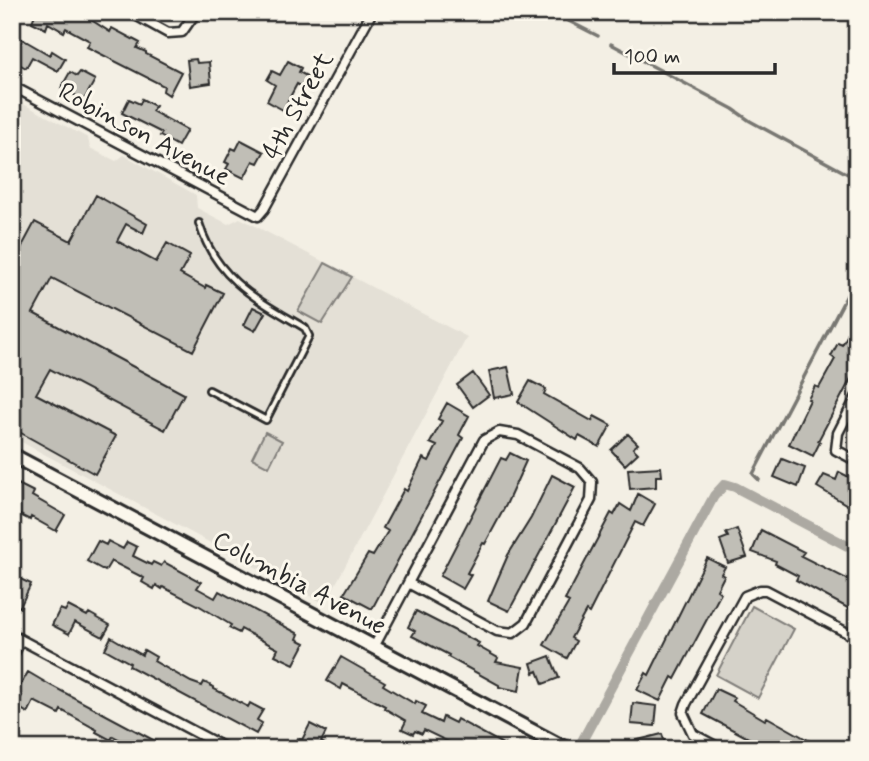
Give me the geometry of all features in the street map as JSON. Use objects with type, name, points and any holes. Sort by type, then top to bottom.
[{"type":"street","points":[[130,12],[168,33],[182,32],[196,12]]},
{"type":"street","name":"4th Street","points":[[258,216],[372,12]]},
{"type":"street","name":"Robinson Avenue","points":[[12,86],[258,216]]},
{"type":"street","points":[[857,396],[838,433],[836,450],[857,461]]},
{"type":"street","points":[[374,647],[408,583],[484,440],[499,432],[518,435],[580,468],[592,482],[591,500],[527,621],[513,633],[497,631],[408,583]]},
{"type":"street","name":"Columbia Avenue","points":[[12,455],[566,749]]},
{"type":"street","points":[[721,749],[693,734],[683,713],[685,704],[745,596],[766,590],[857,638]]},
{"type":"street","points":[[12,635],[227,749]]},
{"type":"street","points":[[12,657],[22,639]]},
{"type":"lane","points":[[199,223],[204,240],[227,274],[244,291],[305,328],[309,336],[266,421],[209,390]]},
{"type":"lane","points":[[12,224],[12,237]]},
{"type":"shaded area","points":[[12,98],[88,138],[90,148],[116,161],[124,155],[196,195],[197,208],[228,224],[240,218],[467,337],[325,604],[12,437]]},
{"type":"shaded area","points":[[325,263],[352,277],[322,324],[298,311]]},
{"type":"shaded area","points":[[265,432],[282,441],[269,467],[252,458]]},
{"type":"shaded area","points":[[752,606],[794,629],[758,698],[716,675]]},
{"type":"building","points":[[36,12],[79,12],[110,32],[112,28],[140,43],[137,48],[181,72],[169,95],[163,91],[164,86],[87,47],[90,41],[66,28],[64,32],[48,23],[46,29],[32,22]]},
{"type":"building","points":[[22,39],[50,55],[52,51],[65,59],[58,71],[32,57],[26,68],[12,60]]},
{"type":"building","points":[[196,59],[197,63],[209,62],[211,83],[190,86],[187,60]]},
{"type":"building","points":[[288,61],[301,68],[299,72],[316,81],[311,92],[297,84],[283,110],[267,101],[275,85],[267,80],[272,71],[280,75]]},
{"type":"building","points":[[70,72],[77,76],[80,72],[95,80],[84,100],[61,88]]},
{"type":"building","points":[[129,99],[140,104],[142,99],[155,106],[152,111],[187,130],[178,146],[160,136],[162,133],[122,113]]},
{"type":"building","points":[[241,140],[264,152],[258,163],[253,161],[244,178],[226,169],[229,164],[225,162],[232,148],[236,150]]},
{"type":"building","points":[[96,195],[147,224],[143,233],[126,224],[117,241],[156,262],[167,243],[190,256],[180,274],[205,288],[206,285],[223,293],[193,351],[52,278],[33,313],[184,394],[165,430],[50,369],[36,394],[116,436],[95,474],[12,428],[12,265],[35,222],[71,241]]},
{"type":"building","points":[[253,307],[265,313],[255,331],[244,325]]},
{"type":"building","points":[[857,318],[857,367],[818,441],[820,442],[813,456],[789,444],[815,386],[819,388],[835,359],[831,356],[838,343],[842,345]]},
{"type":"building","points":[[508,367],[514,394],[494,398],[489,371]]},
{"type":"building","points":[[473,373],[489,395],[473,407],[457,385]]},
{"type":"building","points":[[530,381],[546,389],[544,394],[592,421],[594,416],[611,425],[599,447],[579,436],[577,440],[518,402]]},
{"type":"building","points":[[447,403],[469,416],[459,435],[463,438],[372,609],[344,594],[368,554],[373,556],[388,531],[383,528],[404,489],[407,491],[423,458],[429,461],[437,446],[430,443],[442,421],[438,419]]},
{"type":"building","points":[[628,434],[638,444],[633,448],[638,453],[625,465],[611,450]]},
{"type":"building","points":[[510,453],[526,461],[506,505],[467,573],[471,575],[463,589],[440,576],[501,458],[506,460]]},
{"type":"building","points":[[782,459],[805,468],[798,487],[774,477]]},
{"type":"building","points":[[661,467],[662,476],[656,476],[656,487],[630,489],[628,469]]},
{"type":"building","points":[[839,472],[849,477],[851,474],[857,477],[857,496],[851,507],[817,487],[824,475],[836,480]]},
{"type":"building","points":[[552,475],[575,487],[509,611],[488,601],[508,555],[531,518]]},
{"type":"building","points":[[12,481],[34,492],[32,496],[65,515],[56,531],[31,517],[30,520],[12,511]]},
{"type":"building","points":[[638,494],[655,504],[643,526],[635,522],[589,613],[586,611],[571,638],[576,641],[567,658],[544,645],[569,602],[565,600],[611,513],[614,515],[620,504],[631,511]]},
{"type":"building","points":[[737,529],[747,557],[728,563],[720,540],[728,537],[726,533]]},
{"type":"building","points":[[761,530],[804,552],[801,556],[857,584],[857,613],[796,580],[798,576],[775,564],[776,561],[752,552]]},
{"type":"building","points":[[98,541],[106,545],[108,541],[123,549],[127,542],[137,547],[133,556],[151,565],[153,562],[161,566],[164,562],[201,582],[197,588],[215,598],[219,591],[299,634],[297,639],[305,643],[294,664],[275,655],[278,649],[241,629],[239,633],[229,628],[231,625],[163,587],[162,589],[156,585],[154,589],[142,582],[144,578],[111,561],[105,571],[87,561]]},
{"type":"building","points":[[707,558],[725,567],[717,590],[721,593],[675,679],[672,677],[660,701],[637,690],[646,673],[649,675]]},
{"type":"building","points":[[16,577],[31,584],[20,607],[12,604],[12,584]]},
{"type":"building","points":[[68,606],[87,616],[89,613],[110,625],[103,637],[75,622],[69,634],[52,625],[60,609],[65,611]]},
{"type":"building","points":[[416,611],[479,643],[477,646],[498,658],[496,662],[523,667],[519,691],[499,687],[448,657],[449,655],[412,636],[415,631],[408,627]]},
{"type":"building","points":[[111,637],[142,655],[144,650],[156,657],[154,661],[191,682],[202,686],[204,682],[248,707],[250,703],[263,710],[257,720],[262,723],[256,734],[129,666],[130,663],[105,649]]},
{"type":"building","points":[[550,656],[559,678],[543,684],[538,671],[534,673],[531,663]]},
{"type":"building","points":[[341,657],[385,682],[383,685],[415,704],[416,701],[426,706],[422,714],[441,723],[443,717],[455,723],[457,719],[512,749],[463,749],[424,730],[422,734],[415,731],[413,734],[402,729],[406,721],[384,708],[385,706],[343,684],[341,689],[327,681]]},
{"type":"building","points":[[28,672],[170,749],[137,749],[113,736],[111,740],[61,710],[59,714],[34,701],[28,713],[16,706],[22,696],[16,693]]},
{"type":"building","points":[[716,689],[735,698],[733,701],[765,720],[767,717],[824,749],[769,749],[703,714]]},
{"type":"building","points":[[633,703],[657,706],[655,726],[631,724]]},
{"type":"building","points":[[310,724],[326,732],[321,742],[334,749],[292,749],[298,738],[302,740]]},
{"type":"building","points":[[662,734],[667,749],[636,749],[634,741]]},
{"type":"waterway","points":[[551,12],[598,36]]},
{"type":"waterway","points":[[611,44],[857,179]]},
{"type":"waterway","points":[[759,480],[753,474],[857,276]]},
{"type":"waterway","points":[[582,741],[714,496],[725,484],[857,551]]}]
